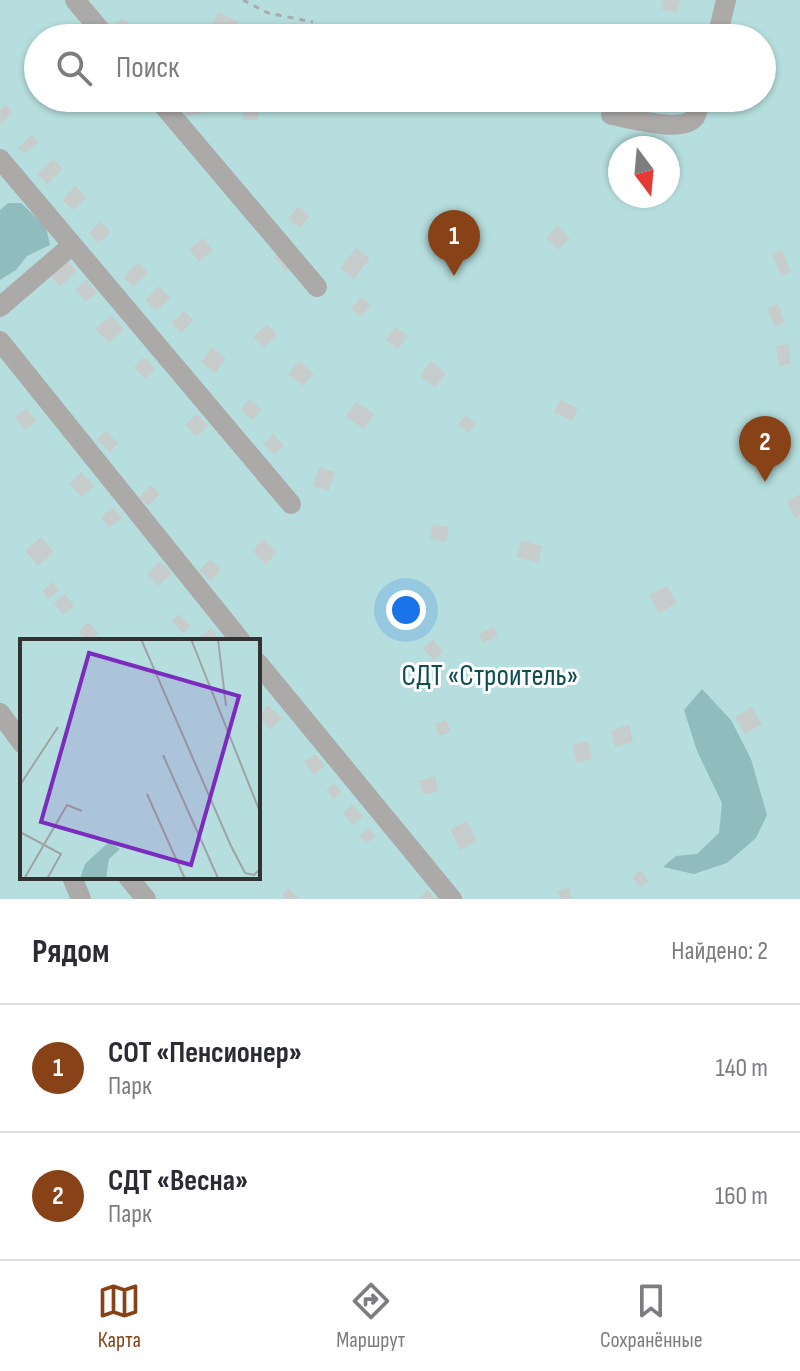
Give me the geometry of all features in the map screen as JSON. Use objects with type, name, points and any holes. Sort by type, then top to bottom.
[{"type":"street","points":[[75,0],[95,24]]},
{"type":"street","points":[[720,24],[726,0]]},
{"type":"street","points":[[169,112],[317,287]]},
{"type":"street","points":[[611,115],[675,126],[687,124],[696,112]]},
{"type":"street","points":[[0,159],[291,504]]},
{"type":"street","points":[[0,307],[71,246]]},
{"type":"street","points":[[0,341],[239,639]]},
{"type":"street","points":[[260,665],[452,899]]},
{"type":"street","points":[[0,713],[20,740]]},
{"type":"street","points":[[73,879],[81,899]]},
{"type":"street","points":[[130,879],[146,899]]},
{"type":"path","points":[[243,0],[268,13],[313,22]]},
{"type":"green space","name":"СДТ «Строитель»","points":[[0,0],[800,0],[800,899],[0,899]]},
{"type":"shaded area","points":[[8,203],[21,203],[46,227],[50,245],[27,256],[16,270],[0,280],[0,210]]},
{"type":"shaded area","points":[[702,689],[731,720],[751,759],[767,815],[756,838],[727,863],[694,874],[663,867],[676,856],[697,854],[719,833],[722,803],[697,751],[684,710]]},
{"type":"building","points":[[663,0],[680,0],[677,13],[661,9]]},
{"type":"building","points":[[218,12],[238,21],[237,24],[213,24]]},
{"type":"building","points":[[121,18],[130,24],[117,24]]},
{"type":"building","points":[[5,104],[13,112],[0,125],[0,110]]},
{"type":"building","points":[[185,112],[206,112],[206,113],[185,116]]},
{"type":"building","points":[[243,112],[258,112],[258,120],[243,120]]},
{"type":"building","points":[[32,135],[38,142],[24,154],[18,147]]},
{"type":"building","points":[[53,159],[63,169],[47,184],[37,174]]},
{"type":"building","points":[[75,186],[86,197],[73,210],[62,200]]},
{"type":"building","points":[[298,206],[310,216],[300,228],[288,219]]},
{"type":"building","points":[[101,221],[111,232],[99,243],[89,233]]},
{"type":"building","points":[[557,226],[570,238],[559,250],[546,238]]},
{"type":"building","points":[[203,238],[213,250],[199,262],[189,249]]},
{"type":"building","points":[[356,248],[370,258],[354,279],[340,268]]},
{"type":"building","points":[[282,250],[294,264],[286,271],[274,257]]},
{"type":"building","points":[[782,250],[791,272],[781,276],[772,254]]},
{"type":"building","points":[[67,260],[77,271],[60,287],[50,275]]},
{"type":"building","points":[[138,262],[148,273],[133,287],[123,277]]},
{"type":"building","points":[[86,280],[97,293],[86,302],[75,290]]},
{"type":"building","points":[[159,286],[171,298],[156,311],[145,300]]},
{"type":"building","points":[[361,297],[371,305],[361,317],[351,308]]},
{"type":"building","points":[[778,304],[785,323],[775,327],[767,308]]},
{"type":"building","points":[[184,311],[194,320],[181,333],[171,323]]},
{"type":"building","points":[[111,315],[124,329],[109,343],[95,329]]},
{"type":"building","points":[[267,324],[277,334],[264,348],[253,337]]},
{"type":"building","points":[[395,327],[408,336],[398,349],[386,340]]},
{"type":"building","points":[[788,344],[791,364],[779,366],[776,346]]},
{"type":"building","points":[[212,347],[226,358],[215,373],[201,362]]},
{"type":"building","points":[[144,357],[155,369],[145,379],[134,367]]},
{"type":"building","points":[[299,361],[314,374],[303,386],[288,374]]},
{"type":"building","points":[[431,361],[446,373],[435,387],[420,376]]},
{"type":"building","points":[[249,399],[262,410],[253,420],[240,410]]},
{"type":"building","points":[[560,400],[578,408],[572,421],[554,412]]},
{"type":"building","points":[[356,402],[375,414],[364,429],[346,417]]},
{"type":"building","points":[[26,408],[36,421],[25,430],[15,417]]},
{"type":"building","points":[[197,414],[208,426],[196,437],[185,424]]},
{"type":"building","points":[[466,415],[476,424],[468,433],[458,424]]},
{"type":"building","points":[[106,431],[118,443],[110,452],[97,439]]},
{"type":"building","points":[[273,434],[284,445],[274,455],[263,444]]},
{"type":"building","points":[[770,452],[776,467],[757,475],[751,459]]},
{"type":"building","points":[[319,467],[335,472],[329,491],[313,486]]},
{"type":"building","points":[[81,472],[94,485],[82,497],[69,484]]},
{"type":"building","points":[[151,485],[160,494],[148,506],[139,497]]},
{"type":"building","points":[[800,494],[800,516],[795,518],[786,502]]},
{"type":"building","points":[[113,507],[122,518],[109,528],[101,517]]},
{"type":"building","points":[[433,524],[449,527],[446,542],[430,539]]},
{"type":"building","points":[[41,537],[54,552],[38,566],[25,551]]},
{"type":"building","points":[[263,539],[277,552],[266,564],[252,551]]},
{"type":"building","points":[[521,540],[542,546],[538,563],[517,557]]},
{"type":"building","points":[[211,559],[221,570],[210,581],[199,570]]},
{"type":"building","points":[[160,561],[172,574],[158,586],[147,574]]},
{"type":"building","points":[[53,582],[59,590],[48,599],[42,591]]},
{"type":"building","points":[[667,586],[677,603],[659,613],[649,595]]},
{"type":"building","points":[[65,594],[74,606],[63,615],[54,603]]},
{"type":"building","points":[[179,614],[191,626],[183,633],[171,621]]},
{"type":"building","points":[[88,622],[99,633],[87,639],[78,632]]},
{"type":"building","points":[[494,627],[498,636],[483,643],[479,634]]},
{"type":"building","points":[[211,628],[219,639],[198,639]]},
{"type":"building","points":[[433,639],[443,651],[434,660],[423,649]]},
{"type":"building","points":[[268,705],[282,718],[271,730],[260,719]]},
{"type":"building","points":[[752,707],[762,724],[745,734],[735,717]]},
{"type":"building","points":[[446,720],[451,732],[439,736],[435,724]]},
{"type":"building","points":[[629,725],[633,742],[615,747],[611,730]]},
{"type":"building","points":[[588,741],[592,759],[577,763],[572,745]]},
{"type":"building","points":[[315,754],[325,766],[314,775],[304,762]]},
{"type":"building","points":[[435,776],[439,791],[424,795],[419,781]]},
{"type":"building","points":[[334,783],[342,792],[334,799],[326,790]]},
{"type":"building","points":[[352,804],[363,816],[353,825],[342,813]]},
{"type":"building","points":[[467,821],[477,841],[460,850],[450,829]]},
{"type":"building","points":[[369,828],[376,836],[366,844],[359,836]]},
{"type":"building","points":[[641,870],[649,881],[640,888],[632,877]]},
{"type":"building","points":[[569,887],[572,899],[560,899],[557,891]]},
{"type":"building","points":[[288,888],[300,899],[286,899],[282,895]]},
{"type":"building","points":[[428,890],[436,899],[418,899]]},
{"type":"place","name":"СОТ «Пенсионер»","points":[[454,276]]},
{"type":"place","name":"СДТ «Весна»","points":[[765,482]]}]
